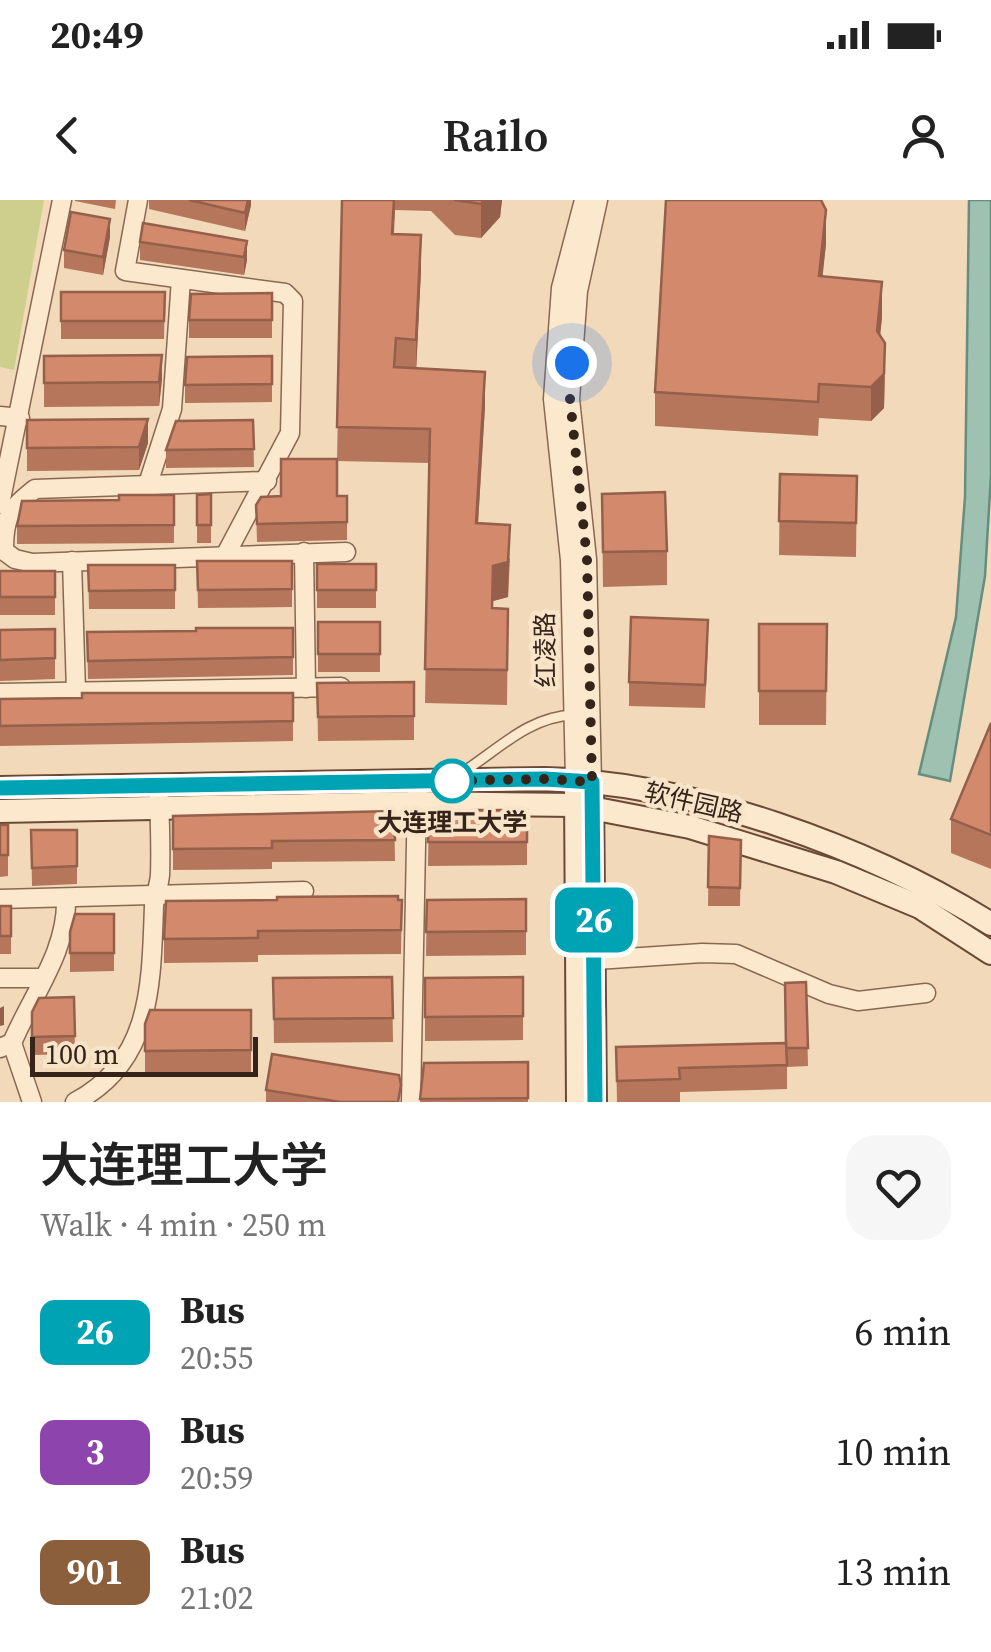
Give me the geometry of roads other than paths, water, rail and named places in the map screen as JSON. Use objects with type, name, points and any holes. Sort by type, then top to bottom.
[{"type":"main road","name":"软件园路","points":[[416,792],[444,781],[584,781],[701,804],[844,849],[991,924]]},
{"type":"main road","name":"红凌路","points":[[584,781],[586,961],[595,1102]]},
{"type":"main road","name":"软件园路","points":[[0,788],[159,796],[416,792],[584,806],[690,827],[836,872],[920,908],[991,953]]},
{"type":"main road","name":"软件园路","points":[[0,811],[159,796]]},
{"type":"main road","name":"红凌路","points":[[578,1102],[586,961]]},
{"type":"street","points":[[0,504],[62,200]]},
{"type":"street","points":[[138,200],[125,272],[286,293],[292,300],[290,434],[226,554]]},
{"type":"street","name":"红凌路","points":[[584,200],[561,288],[553,399],[570,560],[574,715],[584,781]]},
{"type":"street","name":"红凌路","points":[[584,781],[587,559],[570,399],[578,291],[598,200]]},
{"type":"street","points":[[148,484],[172,409],[181,279]]},
{"type":"street","points":[[0,416],[20,418]]},
{"type":"street","points":[[267,481],[35,488],[11,508],[4,526],[4,551],[15,559],[32,563],[346,552]]},
{"type":"street","points":[[304,552],[306,688]]},
{"type":"street","points":[[72,561],[76,692]]},
{"type":"street","points":[[0,693],[359,686]]},
{"type":"street","points":[[411,1102],[416,792]]},
{"type":"street","points":[[75,1102],[108,1081],[125,1060],[146,1010],[154,966],[155,896],[160,878],[159,796]]},
{"type":"street","points":[[0,898],[304,891]]},
{"type":"street","points":[[32,1102],[6,1045],[60,948],[67,920],[66,898]]},
{"type":"street","points":[[586,961],[736,954],[829,994],[858,1001],[926,992]]},
{"type":"street","points":[[0,978],[44,978]]},
{"type":"street","points":[[106,1102],[108,1081]]},
{"type":"lane","points":[[444,781],[463,773],[530,726],[555,716],[574,715]]},
{"type":"place","name":"大连理工大学","points":[[452,781]]}]
